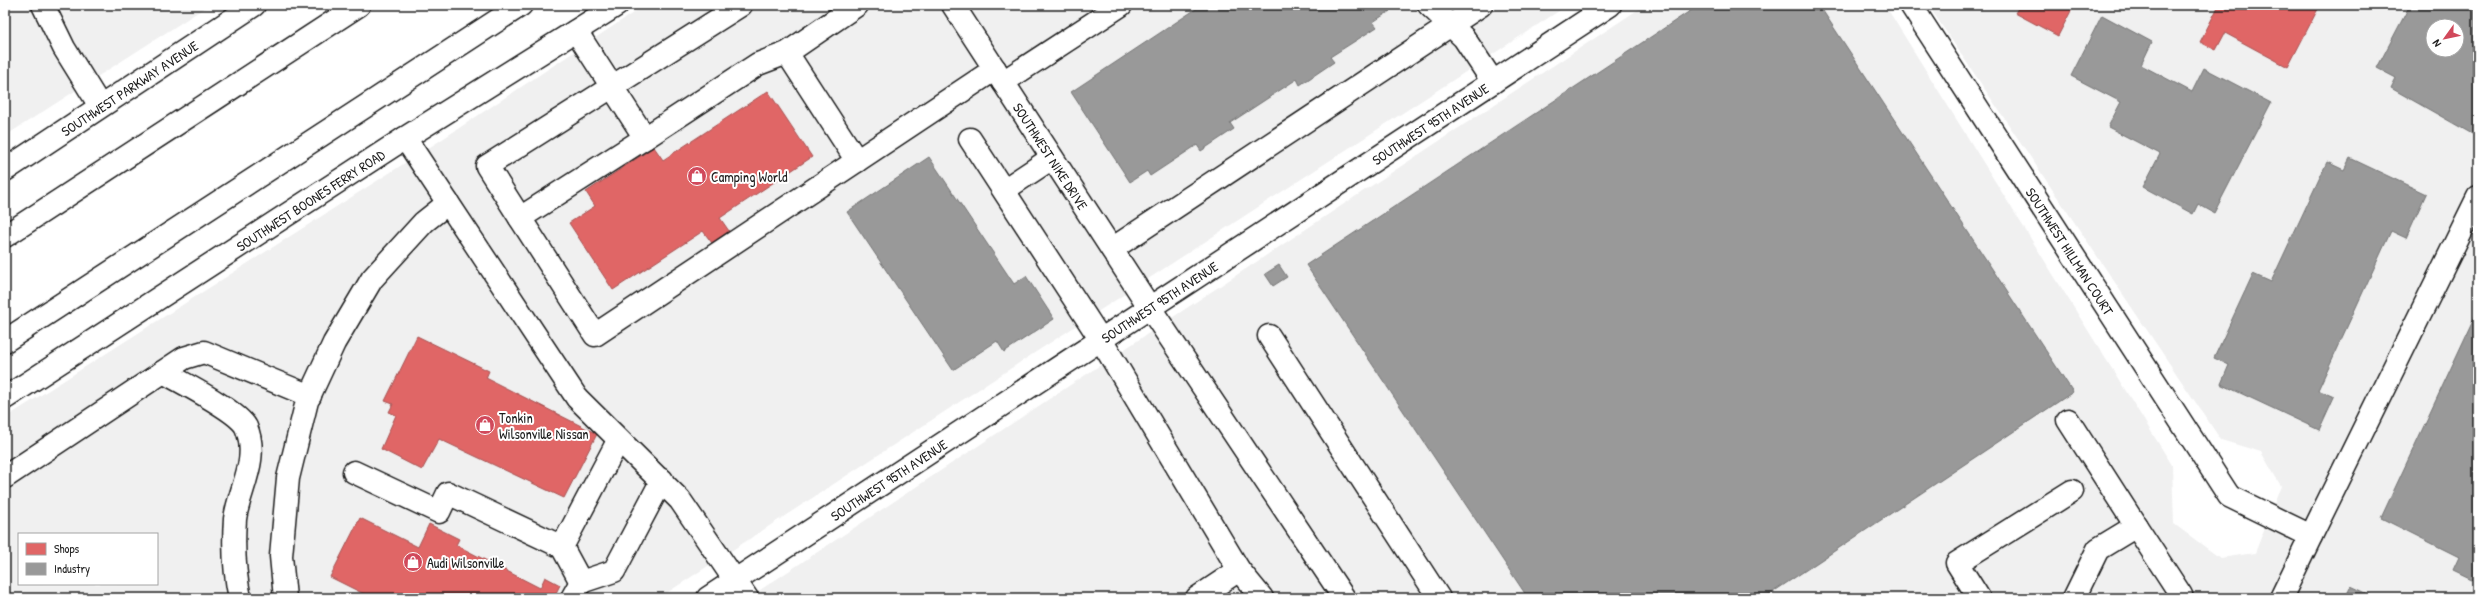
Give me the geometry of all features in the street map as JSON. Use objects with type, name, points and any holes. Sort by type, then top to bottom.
[{"type":"main road","points":[[43,5],[64,48],[100,106]]},
{"type":"main road","name":"SOUTHWEST PARKWAY AVENUE","points":[[5,170],[254,5]]},
{"type":"main road","points":[[5,236],[359,5]]},
{"type":"main road","points":[[5,341],[522,5]]},
{"type":"main road","name":"SOUTHWEST BOONES FERRY ROAD","points":[[5,398],[405,138],[617,5]]},
{"type":"main road","points":[[741,5],[487,166],[596,336],[857,161],[1121,5]]},
{"type":"main road","points":[[520,218],[758,64],[787,53],[858,5]]},
{"type":"main road","name":"SOUTHWEST NIKE DRIVE","points":[[953,5],[1150,308],[1344,598]]},
{"type":"main road","points":[[1429,5],[1464,38],[1493,82]]},
{"type":"main road","points":[[1112,249],[1481,5]]},
{"type":"main road","name":"SOUTHWEST 95TH AVENUE","points":[[708,598],[1610,5]]},
{"type":"main road","name":"SOUTHWEST HILLMAN COURT","points":[[1911,5],[2229,496],[2310,536]]},
{"type":"main road","points":[[576,31],[645,138]]},
{"type":"main road","points":[[787,53],[857,161]]},
{"type":"main road","points":[[405,138],[577,398],[618,441],[662,480],[680,500],[747,598]]},
{"type":"main road","points":[[970,139],[1101,340],[1239,570],[1262,598]]},
{"type":"main road","points":[[1004,190],[1052,158]]},
{"type":"main road","points":[[2281,598],[2310,536],[2478,197]]},
{"type":"main road","points":[[285,598],[281,556],[288,478],[310,396],[334,343],[372,279],[424,222],[448,203]]},
{"type":"main road","points":[[1269,336],[1439,598]]},
{"type":"main road","points":[[5,477],[184,358],[204,352],[310,396]]},
{"type":"main road","points":[[163,372],[227,409],[246,427],[251,460],[236,518],[233,568],[240,598]]},
{"type":"main road","points":[[2068,420],[2181,596],[2179,598]]},
{"type":"main road","points":[[562,547],[618,441]]},
{"type":"main road","points":[[354,472],[439,512],[448,493],[562,547],[577,590],[614,571],[662,480]]},
{"type":"main road","points":[[1979,598],[1957,564],[2072,491]]},
{"type":"main road","points":[[2074,598],[2098,549],[2136,526]]},
{"type":"main road","points":[[1197,598],[1239,570]]},
{"type":"shaded area","points":[[5,5],[209,5],[5,136]]},
{"type":"shaded area","points":[[645,5],[1568,5],[659,598],[5,598],[5,418],[441,140]]},
{"type":"shaded area","points":[[1645,5],[1885,5],[2172,465],[2174,524],[2220,558],[2255,553],[2281,486],[2261,452],[2221,440],[1928,5],[2478,5],[2478,598],[748,598]]},
{"type":"building: Shops","points":[[2020,5],[2074,5],[2058,36],[2015,13]]},
{"type":"building: Shops","points":[[2219,5],[2320,5],[2288,67],[2225,33],[2216,50],[2200,42]]},
{"type":"building: Shops","name":"Camping World","points":[[768,91],[812,157],[720,218],[729,231],[712,243],[703,231],[613,290],[569,223],[595,206],[586,192],[654,147],[663,160]]},
{"type":"building: Shops","name":"Tonkin Wilsonville Nissan","points":[[417,336],[489,371],[486,378],[597,434],[564,498],[439,439],[422,470],[381,449],[396,415],[389,412],[393,404],[385,401]]},
{"type":"building: Shops","name":"Audi Wilsonville","points":[[360,518],[418,547],[429,524],[459,539],[456,545],[540,588],[545,577],[560,585],[555,595],[558,597],[372,598],[330,577]]},
{"type":"building: Industry","points":[[1202,5],[1386,5],[1390,11],[1373,22],[1377,27],[1330,57],[1334,62],[1300,85],[1297,79],[1230,123],[1234,129],[1201,151],[1197,145],[1150,176],[1147,171],[1130,182],[1071,92]]},
{"type":"building: Industry","points":[[1699,5],[1819,5],[2073,392],[1764,598],[1528,598],[1306,265]]},
{"type":"building: Industry","points":[[2410,5],[2478,5],[2478,128],[2474,135],[2391,88],[2396,78],[2377,68]]},
{"type":"building: Industry","points":[[2102,15],[2152,42],[2141,65],[2192,92],[2204,68],[2271,103],[2214,213],[2198,204],[2193,214],[2143,187],[2160,154],[2108,127],[2121,102],[2071,76]]},
{"type":"building: Industry","points":[[929,157],[1014,284],[1026,276],[1054,319],[1004,352],[997,341],[953,370],[847,212]]},
{"type":"building: Industry","points":[[2350,158],[2426,194],[2406,238],[2391,231],[2318,390],[2334,397],[2319,430],[2221,384],[2229,365],[2214,358],[2253,274],[2271,282],[2327,162],[2344,170]]},
{"type":"building: Industry","points":[[1279,265],[1287,277],[1273,286],[1265,274]]},
{"type":"building: Industry","points":[[2478,310],[2478,582],[2453,570],[2459,557],[2381,518]]},
{"type":"building: Industry","points":[[2351,586],[2377,598],[2345,598]]},
{"type":"place","name":"Camping World","points":[[697,176]]},
{"type":"place","name":"Tonkin Wilsonville Nissan","points":[[485,425]]},
{"type":"place","name":"Audi Wilsonville","points":[[413,562]]}]
